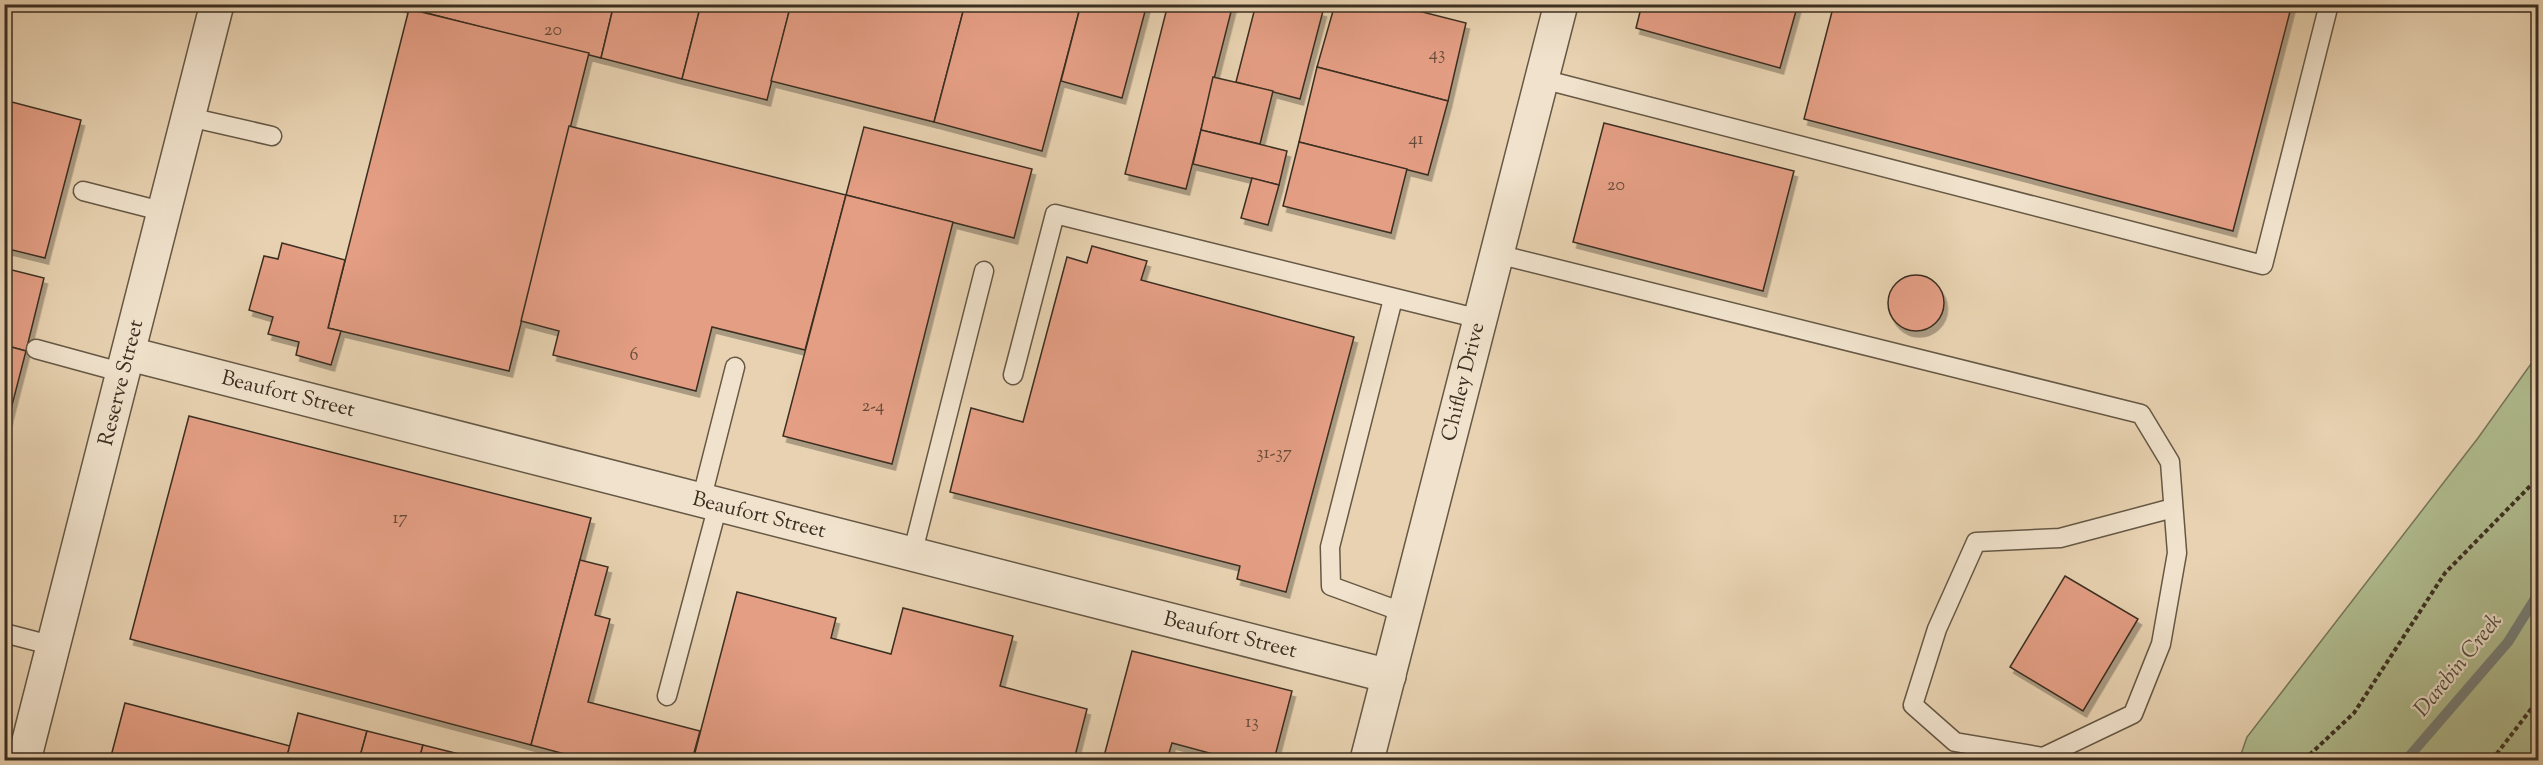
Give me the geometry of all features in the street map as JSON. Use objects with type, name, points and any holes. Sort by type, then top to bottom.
[{"type":"street","name":"Reserve Street","points":[[24,760],[217,4]]},
{"type":"street","name":"Chifley Drive","points":[[1367,760],[1561,4]]},
{"type":"street","name":"Beaufort Street","points":[[127,363],[710,503],[1389,676]]},
{"type":"lane","points":[[1542,79],[2263,265],[2329,4]]},
{"type":"lane","points":[[189,117],[272,136]]},
{"type":"lane","points":[[83,191],[165,212]]},
{"type":"lane","points":[[1013,375],[1055,214],[1393,300],[1480,319]]},
{"type":"lane","points":[[1497,254],[2141,414],[2170,462],[2174,508],[2177,553],[2161,644],[2133,714],[2043,757],[1955,742],[1913,705],[1937,629],[1976,542],[2060,538],[2174,508]]},
{"type":"lane","points":[[912,555],[984,271]]},
{"type":"lane","points":[[1393,300],[1330,547],[1331,586],[1405,613]]},
{"type":"lane","points":[[36,349],[127,363]]},
{"type":"lane","points":[[667,696],[710,503],[735,367]]},
{"type":"lane","points":[[4,633],[54,645]]},
{"type":"path","points":[[2304,760],[2354,713],[2445,573],[2538,478]]},
{"type":"path","points":[[2492,760],[2538,700]]},
{"type":"green space","points":[[2538,354],[2538,760],[2239,760],[2247,737],[2478,438]]},
{"type":"building","points":[[392,4],[614,4],[601,58]]},
{"type":"building","points":[[614,4],[701,4],[682,79],[601,58]]},
{"type":"building","points":[[701,4],[791,4],[767,100],[682,79]]},
{"type":"building","points":[[791,4],[965,4],[934,122],[771,81]]},
{"type":"building","points":[[965,4],[1081,4],[1042,151],[934,122]]},
{"type":"building","points":[[1081,4],[1147,4],[1122,98],[1061,81]]},
{"type":"building","points":[[1168,4],[1233,4],[1186,189],[1125,174]]},
{"type":"building","points":[[1256,4],[1298,4],[1323,11],[1300,99],[1236,82]]},
{"type":"building","points":[[1335,4],[1391,4],[1466,23],[1448,101],[1317,67]]},
{"type":"building","points":[[1642,4],[1798,4],[1780,68],[1636,28]]},
{"type":"building","points":[[1834,4],[2292,4],[2233,231],[1804,119]]},
{"type":"building","points":[[409,9],[589,53],[509,371],[328,328]]},
{"type":"building","points":[[1317,67],[1448,101],[1428,175],[1299,142]]},
{"type":"building","points":[[1213,77],[1273,91],[1260,144],[1201,130]]},
{"type":"building","points":[[4,100],[81,120],[45,258],[4,248]]},
{"type":"building","points":[[1604,123],[1794,171],[1763,291],[1573,242]]},
{"type":"building","points":[[569,126],[846,195],[805,350],[712,327],[696,391],[553,355],[559,331],[521,321]]},
{"type":"building","points":[[864,127],[1032,169],[1014,238],[846,195]]},
{"type":"building","points":[[1201,130],[1287,151],[1279,185],[1193,164]]},
{"type":"building","points":[[1299,142],[1407,169],[1391,233],[1283,206]]},
{"type":"building","points":[[1252,178],[1279,185],[1268,225],[1241,218]]},
{"type":"building","points":[[846,195],[953,222],[892,464],[783,436]]},
{"type":"building","points":[[282,243],[345,260],[328,328],[341,331],[331,365],[296,355],[299,342],[268,334],[273,317],[249,310],[264,256],[278,259]]},
{"type":"building","points":[[1092,246],[1147,261],[1141,280],[1354,337],[1286,592],[1237,579],[1240,566],[950,492],[971,408],[1023,422],[1067,257],[1087,263]]},
{"type":"building","points":[[4,268],[44,278],[26,351],[4,345]]},
{"type":"building","points":[[1916,275],[1927,277],[1936,283],[1942,292],[1944,303],[1942,314],[1936,323],[1927,329],[1916,331],[1905,329],[1896,323],[1890,314],[1888,303],[1890,292],[1896,283],[1905,277]]},
{"type":"building","points":[[4,345],[26,351],[9,417],[4,416]]},
{"type":"building","points":[[4,416],[9,417],[4,436]]},
{"type":"building","points":[[189,416],[591,518],[531,745],[130,639]]},
{"type":"building","points":[[580,560],[608,567],[595,615],[610,619],[588,702],[700,731],[692,760],[587,760],[531,745]]},
{"type":"building","points":[[2065,576],[2138,619],[2083,711],[2010,667]]},
{"type":"building","points":[[737,592],[836,618],[831,638],[891,654],[903,608],[1013,636],[1000,686],[1087,709],[1074,760],[693,760]]},
{"type":"building","points":[[1132,651],[1292,691],[1274,760],[1228,760],[1228,758],[1172,743],[1167,760],[1103,760]]},
{"type":"building","points":[[125,703],[290,746],[286,760],[110,760]]},
{"type":"building","points":[[298,713],[367,731],[359,760],[286,760]]},
{"type":"building","points":[[367,731],[423,745],[419,760],[359,760]]},
{"type":"building","points":[[423,745],[483,760],[419,760]]},
{"type":"waterway","name":"Darebin Creek","points":[[2406,760],[2508,642],[2538,594]]}]
